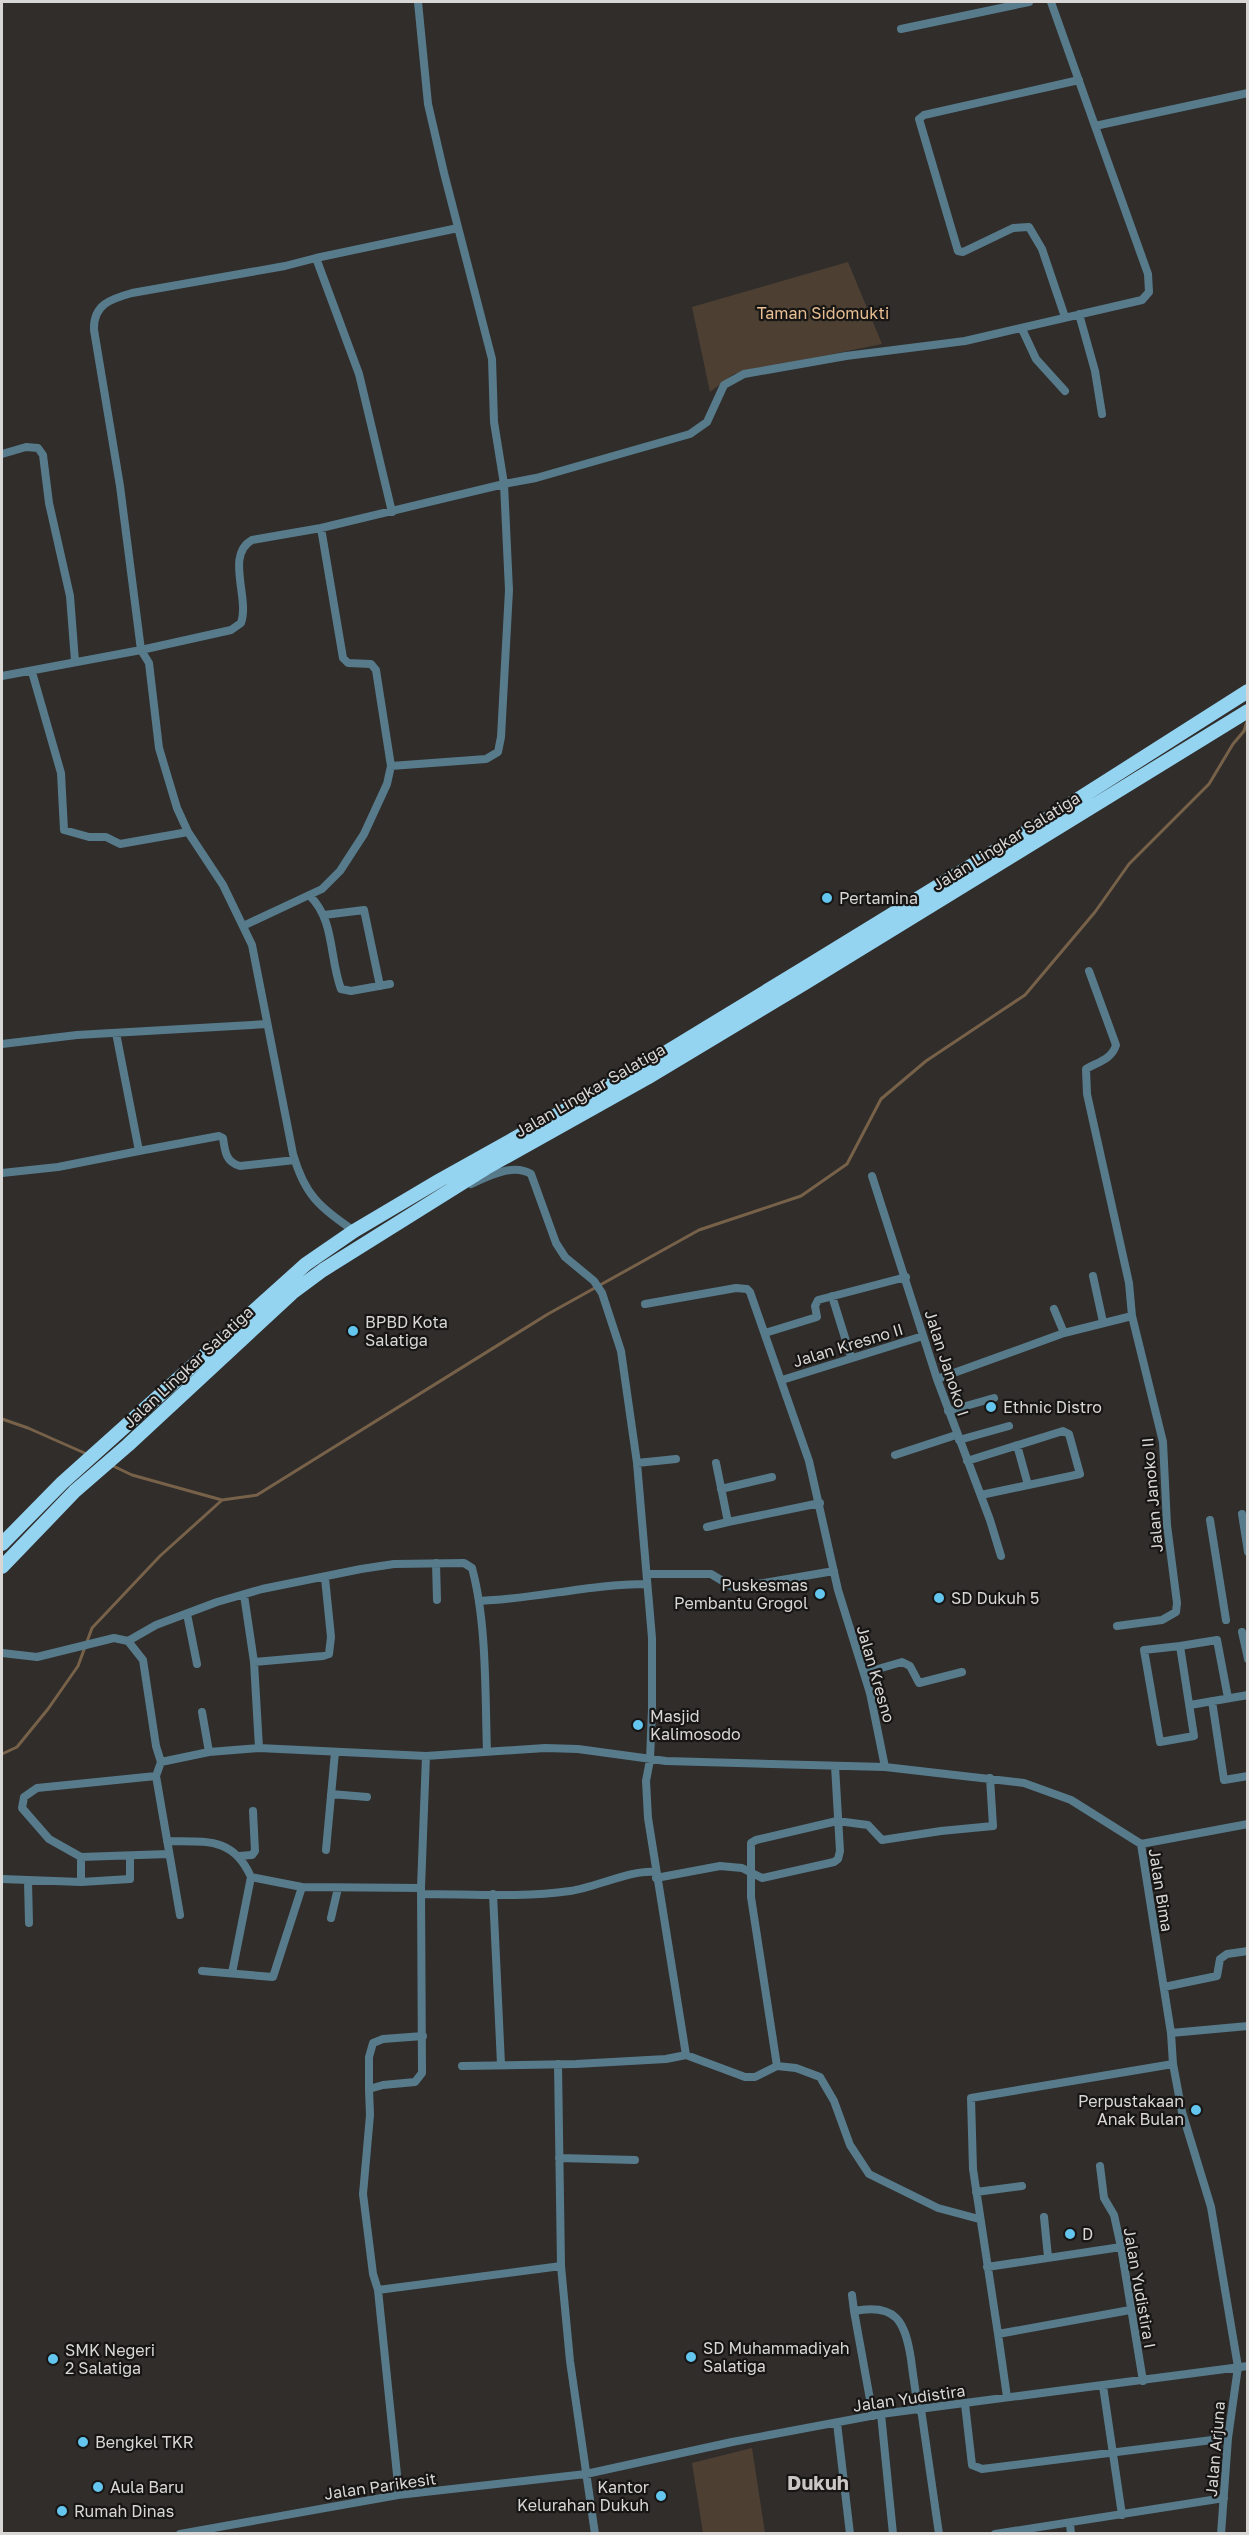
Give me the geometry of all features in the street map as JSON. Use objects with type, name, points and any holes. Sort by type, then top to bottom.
[{"type":"highway","name":"Jalan Lingkar Salatiga","points":[[2,1567],[75,1491],[292,1293],[394,1216],[1031,829],[1248,691]]},
{"type":"highway","name":"Jalan Lingkar Salatiga","points":[[443,1186],[687,1054],[1248,711]]},
{"type":"highway","name":"Jalan Lingkar Salatiga","points":[[2,1545],[62,1483],[284,1282],[354,1231],[394,1216]]},
{"type":"street","points":[[391,766],[486,759],[495,755],[500,747],[508,590],[504,484],[494,422],[492,359],[428,104],[418,2]]},
{"type":"street","points":[[901,29],[1029,2]]},
{"type":"street","points":[[2,676],[141,650],[237,627],[241,623],[244,611],[239,555],[246,544],[261,537],[321,528],[536,478],[690,434],[707,422],[724,385],[744,374],[846,356],[965,341],[1142,300],[1148,296],[1150,288],[1148,274],[1051,2]]},
{"type":"street","points":[[1065,317],[1042,249],[1029,227],[1013,228],[963,252],[958,251],[919,119],[924,115],[1078,80]]},
{"type":"street","points":[[1095,126],[1248,93]]},
{"type":"street","points":[[354,1231],[310,1195],[301,1179],[267,1024],[258,967],[243,926],[223,885],[189,832],[177,808],[164,771],[155,726],[149,663],[141,650],[120,486],[94,330],[96,313],[108,301],[132,293],[285,266],[458,228]]},
{"type":"street","points":[[316,258],[359,374],[392,512]]},
{"type":"street","points":[[1079,314],[1095,371],[1102,414]]},
{"type":"street","points":[[1022,329],[1036,359],[1065,391]]},
{"type":"street","points":[[2,454],[26,447],[38,448],[43,455],[49,503],[70,596],[75,661]]},
{"type":"street","points":[[243,926],[310,896],[331,881],[352,854],[378,805],[387,784],[391,766],[375,667],[371,664],[346,662],[342,656],[321,528]]},
{"type":"street","points":[[32,672],[61,773],[64,830],[89,837],[106,837],[120,844],[189,832]]},
{"type":"street","points":[[310,896],[324,915],[341,989],[351,991],[390,984]]},
{"type":"street","points":[[324,915],[364,910],[380,986]]},
{"type":"street","name":"Jalan Janoko II","points":[[1089,971],[1116,1045],[1114,1053],[1086,1069],[1084,1073],[1129,1283],[1132,1316],[1162,1442],[1167,1526],[1177,1608],[1176,1612],[1168,1618],[1118,1626]]},
{"type":"street","points":[[2,1044],[116,1033],[267,1024]]},
{"type":"street","points":[[116,1033],[139,1151]]},
{"type":"street","points":[[2,1173],[58,1167],[219,1136],[223,1138],[226,1155],[232,1164],[240,1166],[295,1160]]},
{"type":"street","points":[[443,1186],[513,1170],[522,1169],[531,1174],[556,1243],[566,1257],[594,1281],[602,1293],[621,1351],[637,1463],[647,1575],[652,1673],[650,1760],[646,1781],[648,1818],[655,1875],[686,2055]]},
{"type":"street","name":"Jalan Janoko I","points":[[872,1176],[937,1379],[981,1495],[1001,1556]]},
{"type":"street","points":[[1093,1276],[1103,1322]]},
{"type":"street","points":[[765,1333],[817,1317],[816,1302],[906,1277]]},
{"type":"street","name":"Jalan Kresno","points":[[645,1304],[742,1287],[750,1292],[809,1461],[838,1590],[864,1673],[881,1738],[885,1767]]},
{"type":"street","points":[[832,1296],[851,1357]]},
{"type":"street","points":[[1054,1309],[1064,1333]]},
{"type":"street","points":[[937,1379],[1064,1333],[1132,1316]]},
{"type":"street","name":"Jalan Kresno II","points":[[782,1380],[923,1336]]},
{"type":"street","points":[[948,1411],[994,1398]]},
{"type":"street","points":[[895,1455],[1009,1426]]},
{"type":"street","points":[[967,1461],[1066,1431],[1080,1474],[981,1495]]},
{"type":"street","points":[[1017,1445],[1028,1485]]},
{"type":"street","points":[[637,1463],[676,1459]]},
{"type":"street","points":[[716,1463],[728,1522]]},
{"type":"street","points":[[722,1489],[772,1477]]},
{"type":"street","points":[[707,1527],[820,1503]]},
{"type":"street","points":[[1242,1514],[1248,1552]]},
{"type":"street","points":[[1210,1520],[1226,1620]]},
{"type":"street","points":[[128,1641],[156,1625],[244,1595],[394,1564],[459,1562],[469,1565],[474,1575],[478,1601],[485,1681],[487,1752]]},
{"type":"street","points":[[436,1563],[436,1600]]},
{"type":"street","points":[[647,1575],[711,1574],[734,1588],[834,1571]]},
{"type":"street","points":[[254,1662],[329,1654],[332,1637],[325,1578]]},
{"type":"street","points":[[478,1601],[549,1595],[604,1586],[646,1584]]},
{"type":"street","points":[[244,1595],[254,1662],[259,1748]]},
{"type":"street","points":[[187,1614],[197,1664]]},
{"type":"street","points":[[1242,1632],[1248,1659]]},
{"type":"street","points":[[2,1653],[37,1657],[73,1646],[114,1638],[128,1641],[143,1660],[156,1746],[161,1761],[156,1776],[180,1915]]},
{"type":"street","points":[[1180,1646],[1194,1736],[1160,1742],[1144,1650],[1217,1640],[1228,1698]]},
{"type":"street","points":[[864,1673],[902,1662],[910,1666],[919,1683],[962,1672]]},
{"type":"street","points":[[1190,1705],[1248,1695]]},
{"type":"street","points":[[1212,1701],[1224,1780],[1248,1776]]},
{"type":"street","points":[[201,1712],[209,1752]]},
{"type":"street","name":"Jalan Bima","points":[[161,1761],[209,1752],[259,1748],[426,1756],[569,1749],[650,1760],[885,1767],[1024,1783],[1071,1800],[1141,1844],[1171,2033],[1173,2064],[1182,2112],[1211,2207],[1238,2367]]},
{"type":"street","points":[[326,1850],[335,1752]]},
{"type":"street","points":[[369,2089],[383,2085],[410,2083],[420,2078],[422,2067],[422,1891],[426,1756]]},
{"type":"street","points":[[251,1877],[302,1887],[493,1894],[573,1891],[646,1871],[655,1875],[720,1866],[742,1868],[756,1877],[768,1877],[834,1862],[838,1859],[840,1851],[835,1767]]},
{"type":"street","points":[[156,1776],[47,1786],[29,1791],[24,1797],[22,1808],[42,1833],[67,1851],[81,1857],[168,1854]]},
{"type":"street","points":[[777,2066],[752,1906],[750,1847],[756,1840],[837,1821],[868,1826],[879,1840],[993,1826],[990,1778]]},
{"type":"street","points":[[330,1794],[367,1797]]},
{"type":"street","points":[[239,1856],[252,1855],[255,1851],[253,1811]]},
{"type":"street","points":[[1141,1844],[1248,1824]]},
{"type":"street","points":[[167,1841],[211,1842],[231,1848],[239,1856],[251,1877],[232,1973]]},
{"type":"street","points":[[2,1879],[81,1882],[130,1879],[130,1856]]},
{"type":"street","points":[[81,1857],[81,1882]]},
{"type":"street","points":[[28,1881],[28,1923]]},
{"type":"street","points":[[202,1971],[273,1977],[302,1887]]},
{"type":"street","points":[[331,1918],[338,1888]]},
{"type":"street","points":[[493,1894],[501,2064]]},
{"type":"street","points":[[1164,1987],[1217,1976],[1220,1959],[1227,1954],[1248,1951]]},
{"type":"street","points":[[1171,2033],[1248,2026]]},
{"type":"street","points":[[399,2494],[378,2290],[373,2274],[363,2194],[370,2115],[369,2057],[373,2043],[383,2039],[423,2036]]},
{"type":"street","points":[[462,2066],[666,2059],[686,2055],[745,2077],[755,2077],[777,2066],[796,2068],[820,2077],[834,2101],[858,2159],[875,2178],[901,2188],[947,2212],[979,2219]]},
{"type":"street","points":[[558,2064],[561,2266],[570,2361],[595,2534]]},
{"type":"street","points":[[1007,2397],[979,2219],[970,2133],[972,2097],[1173,2064]]},
{"type":"street","points":[[559,2158],[635,2160]]},
{"type":"street","name":"Jalan Yudistira I","points":[[1100,2166],[1104,2198],[1114,2215],[1121,2247],[1143,2381]]},
{"type":"street","points":[[976,2192],[1022,2186]]},
{"type":"street","points":[[1044,2217],[1048,2257]]},
{"type":"street","points":[[987,2267],[1121,2247]]},
{"type":"street","points":[[378,2290],[561,2266]]},
{"type":"street","points":[[852,2295],[877,2415],[894,2534]]},
{"type":"street","points":[[854,2311],[876,2308],[888,2312],[901,2322],[908,2337],[939,2534]]},
{"type":"street","points":[[998,2334],[1130,2310]]},
{"type":"street","name":"Jalan Yudistira","points":[[586,2474],[732,2442],[877,2415],[1248,2366]]},
{"type":"street","name":"Jalan Arjuna","points":[[1221,2534],[1228,2438],[1238,2367]]},
{"type":"street","points":[[1103,2386],[1122,2515]]},
{"type":"street","points":[[965,2404],[972,2465],[982,2469],[1228,2438]]},
{"type":"street","points":[[837,2422],[850,2534]]},
{"type":"street","name":"Jalan Parikesit","points":[[180,2534],[399,2494],[586,2474]]},
{"type":"street","points":[[994,2534],[1032,2531],[1224,2498]]},
{"type":"street","points":[[1070,2524],[1071,2534]]},
{"type":"green space","name":"Taman Sidomukti","points":[[848,262],[882,344],[734,374],[710,392],[692,307]]},
{"type":"green space","points":[[752,2448],[765,2533],[703,2533],[692,2463]]},
{"type":"waterway","points":[[111,1465],[132,1475],[222,1500],[257,1495],[548,1314],[699,1230],[801,1196],[847,1164],[881,1099],[926,1061],[1025,995],[1095,912],[1129,864],[1209,784],[1233,744],[1244,731],[1248,718]]},
{"type":"waterway","points":[[2,1419],[89,1455]]},
{"type":"waterway","points":[[2,1754],[17,1747],[48,1709],[78,1666],[92,1628],[160,1556],[221,1501]]},
{"type":"place","name":"Pertamina","points":[[827,898]]},
{"type":"place","name":"BPBD Kota Salatiga","points":[[353,1331]]},
{"type":"place","name":"Ethnic Distro","points":[[991,1407]]},
{"type":"place","name":"Puskesmas Pembantu Grogol","points":[[820,1594]]},
{"type":"place","name":"SD Dukuh 5","points":[[939,1598]]},
{"type":"place","name":"Masjid Kalimosodo","points":[[638,1725]]},
{"type":"place","name":"Perpustakaan Anak Bulan","points":[[1196,2110]]},
{"type":"place","name":"D","points":[[1070,2234]]},
{"type":"place","name":"SD Muhammadiyah Salatiga","points":[[691,2357]]},
{"type":"place","name":"SMK Negeri 2 Salatiga","points":[[53,2359]]},
{"type":"place","name":"Bengkel TKR","points":[[83,2442]]},
{"type":"place","name":"Aula Baru","points":[[98,2487]]},
{"type":"place","name":"Kantor Kelurahan Dukuh","points":[[661,2496]]},
{"type":"place","name":"Rumah Dinas","points":[[62,2511]]},
{"type":"district","name":"Dukuh","points":[[818,2483]]}]
